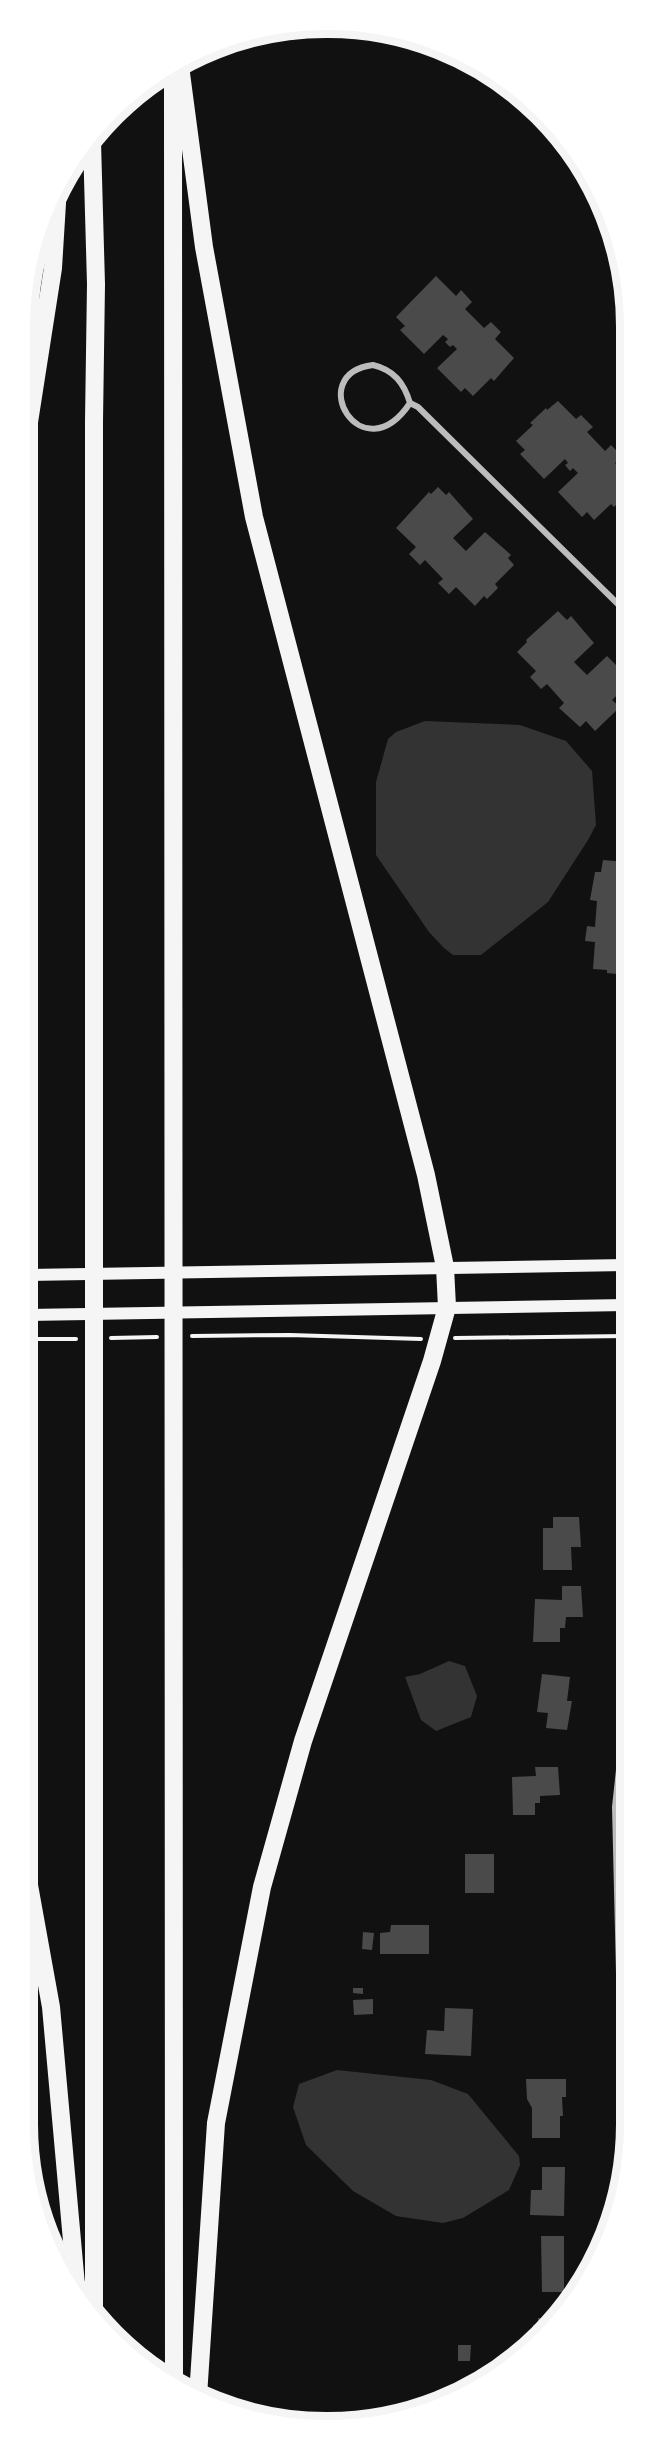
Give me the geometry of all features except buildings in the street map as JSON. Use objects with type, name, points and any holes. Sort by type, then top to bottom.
[{"type":"highway","points":[[181,74],[204,247],[254,518],[426,1175],[445,1267],[447,1308],[432,1361],[303,1741],[261,1887],[216,2123],[199,2385]]},
{"type":"highway","points":[[173,79],[174,2372]]},
{"type":"highway","points":[[92,153],[96,284],[94,421],[94,2300]]},
{"type":"highway","points":[[34,390],[53,268],[56,217]]},
{"type":"highway","points":[[34,1913],[51,2007],[75,2270]]},
{"type":"main road","points":[[34,1275],[620,1265]]},
{"type":"main road","points":[[34,1315],[620,1305]]},
{"type":"street","points":[[410,403],[403,413],[386,426],[376,429],[365,428],[348,418],[342,409],[342,389],[353,371],[363,367],[374,365],[393,373],[406,392],[410,403],[418,407],[620,606]]},
{"type":"street","points":[[620,1760],[615,1807],[620,2014]]},
{"type":"shaded area","points":[[425,721],[520,725],[566,741],[592,771],[596,825],[588,840],[548,902],[481,955],[453,955],[444,948],[429,932],[376,855],[376,782],[388,739],[396,732]]},
{"type":"shaded area","points":[[449,1661],[465,1666],[477,1696],[471,1717],[436,1731],[421,1720],[405,1677],[420,1674]]},
{"type":"shaded area","points":[[337,2070],[431,2080],[468,2094],[519,2156],[520,2165],[509,2190],[463,2218],[443,2223],[396,2216],[353,2191],[306,2145],[293,2107],[299,2084]]}]
